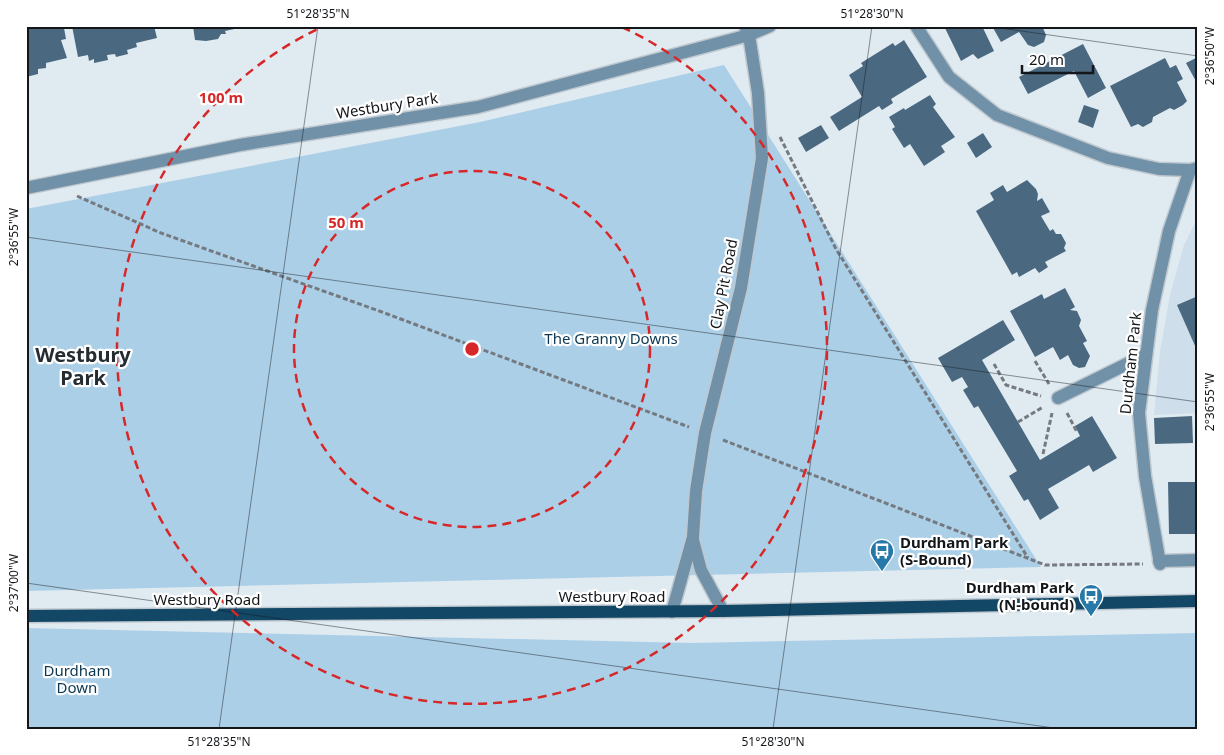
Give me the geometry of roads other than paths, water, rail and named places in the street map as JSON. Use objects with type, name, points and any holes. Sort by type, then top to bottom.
[{"type":"main road","name":"Westbury Road","points":[[26,616],[672,612],[1198,601]]},
{"type":"street","name":"Westbury Park","points":[[26,188],[240,145],[478,107],[747,30],[770,26]]},
{"type":"street","name":"Durdham Park","points":[[916,26],[949,77],[996,115],[1108,158],[1159,169],[1194,169],[1169,231],[1145,355],[1139,413],[1145,476],[1159,562],[1198,560]]},
{"type":"street","name":"Clay Pit Road","points":[[672,612],[693,537],[696,491],[705,433],[741,288],[762,158],[758,93],[747,30]]},
{"type":"street","points":[[1056,399],[1145,355]]},
{"type":"street","name":"Clay Pit Road","points":[[693,537],[701,570],[723,611]]},
{"type":"place","name":"Durdham Park (S-Bound)","points":[[882,572]]},
{"type":"place","name":"Durdham Park (N-bound)","points":[[1091,617]]},
{"type":"district","name":"Westbury Park","points":[[83,366]]},
{"type":"park label","name":"The Granny Downs","points":[[611,338]]},
{"type":"park label","name":"Durdham Down","points":[[77,678]]}]
